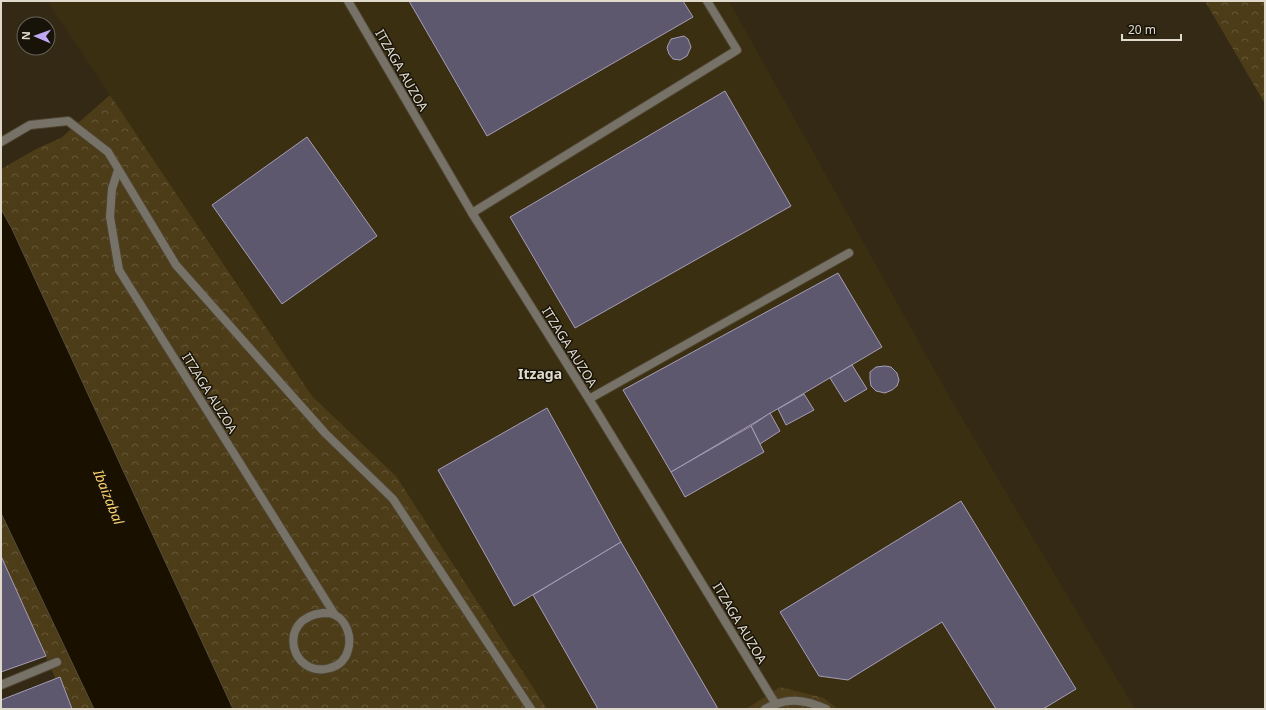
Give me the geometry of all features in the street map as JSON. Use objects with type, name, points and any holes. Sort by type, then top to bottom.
[{"type":"street","name":"ITZAGA AUZOA","points":[[348,1],[472,213],[589,399],[775,703]]},
{"type":"street","points":[[472,213],[737,50],[707,1]]},
{"type":"street","points":[[1,142],[30,125],[68,122],[108,152],[176,265],[325,433],[392,499],[531,709]]},
{"type":"street","name":"ITZAGA AUZOA","points":[[118,170],[112,188],[110,217],[119,270],[335,615]]},
{"type":"street","points":[[589,399],[849,253]]},
{"type":"street","points":[[323,612],[335,615],[346,627],[350,636],[350,645],[347,654],[342,662],[325,670],[307,666],[295,651],[293,642],[294,633],[299,624],[305,618],[314,614],[323,612]]},
{"type":"street","points":[[1,685],[57,662]]},
{"type":"street","points":[[765,709],[775,703],[792,700],[810,702],[826,709]]},
{"type":"shaded area","points":[[47,1],[729,1],[953,403],[1135,709],[838,709],[824,698],[780,687],[746,709],[547,709],[396,476],[312,396]]},
{"type":"green space","points":[[1205,1],[1265,1],[1265,104]]},
{"type":"green space","points":[[110,95],[312,396],[396,476],[547,709],[69,709],[1,556],[1,169],[38,148],[61,138]]},
{"type":"green space","points":[[780,687],[824,698],[838,709],[746,709]]},
{"type":"water","name":"Ibaizabal","points":[[1,209],[12,229],[233,709],[94,709],[1,513]]},
{"type":"building","points":[[409,1],[683,1],[693,17],[487,136]]},
{"type":"building","points":[[684,36],[688,39],[691,47],[687,56],[680,60],[673,59],[669,54],[667,48],[668,45],[671,39]]},
{"type":"building","points":[[725,91],[791,206],[575,328],[510,217]]},
{"type":"building","points":[[307,137],[377,236],[282,304],[212,205]]},
{"type":"building","points":[[838,273],[882,347],[671,472],[623,390]]},
{"type":"building","points":[[852,365],[867,389],[845,402],[830,378]]},
{"type":"building","points":[[876,367],[891,367],[897,373],[899,380],[897,386],[885,393],[876,391],[871,386],[870,372]]},
{"type":"building","points":[[804,394],[814,410],[786,425],[778,409]]},
{"type":"building","points":[[547,408],[621,542],[514,606],[438,470]]},
{"type":"building","points":[[770,413],[780,431],[760,444],[751,426]]},
{"type":"building","points":[[751,426],[764,452],[685,497],[671,472]]},
{"type":"building","points":[[961,501],[1076,689],[1043,709],[996,709],[942,622],[848,680],[819,676],[780,612]]},
{"type":"building","points":[[621,542],[717,709],[598,709],[533,595]]},
{"type":"building","points":[[1,556],[46,656],[1,672]]},
{"type":"building","points":[[60,677],[72,709],[1,709],[1,700]]},
{"type":"district","name":"Itzaga","points":[[540,373]]}]
